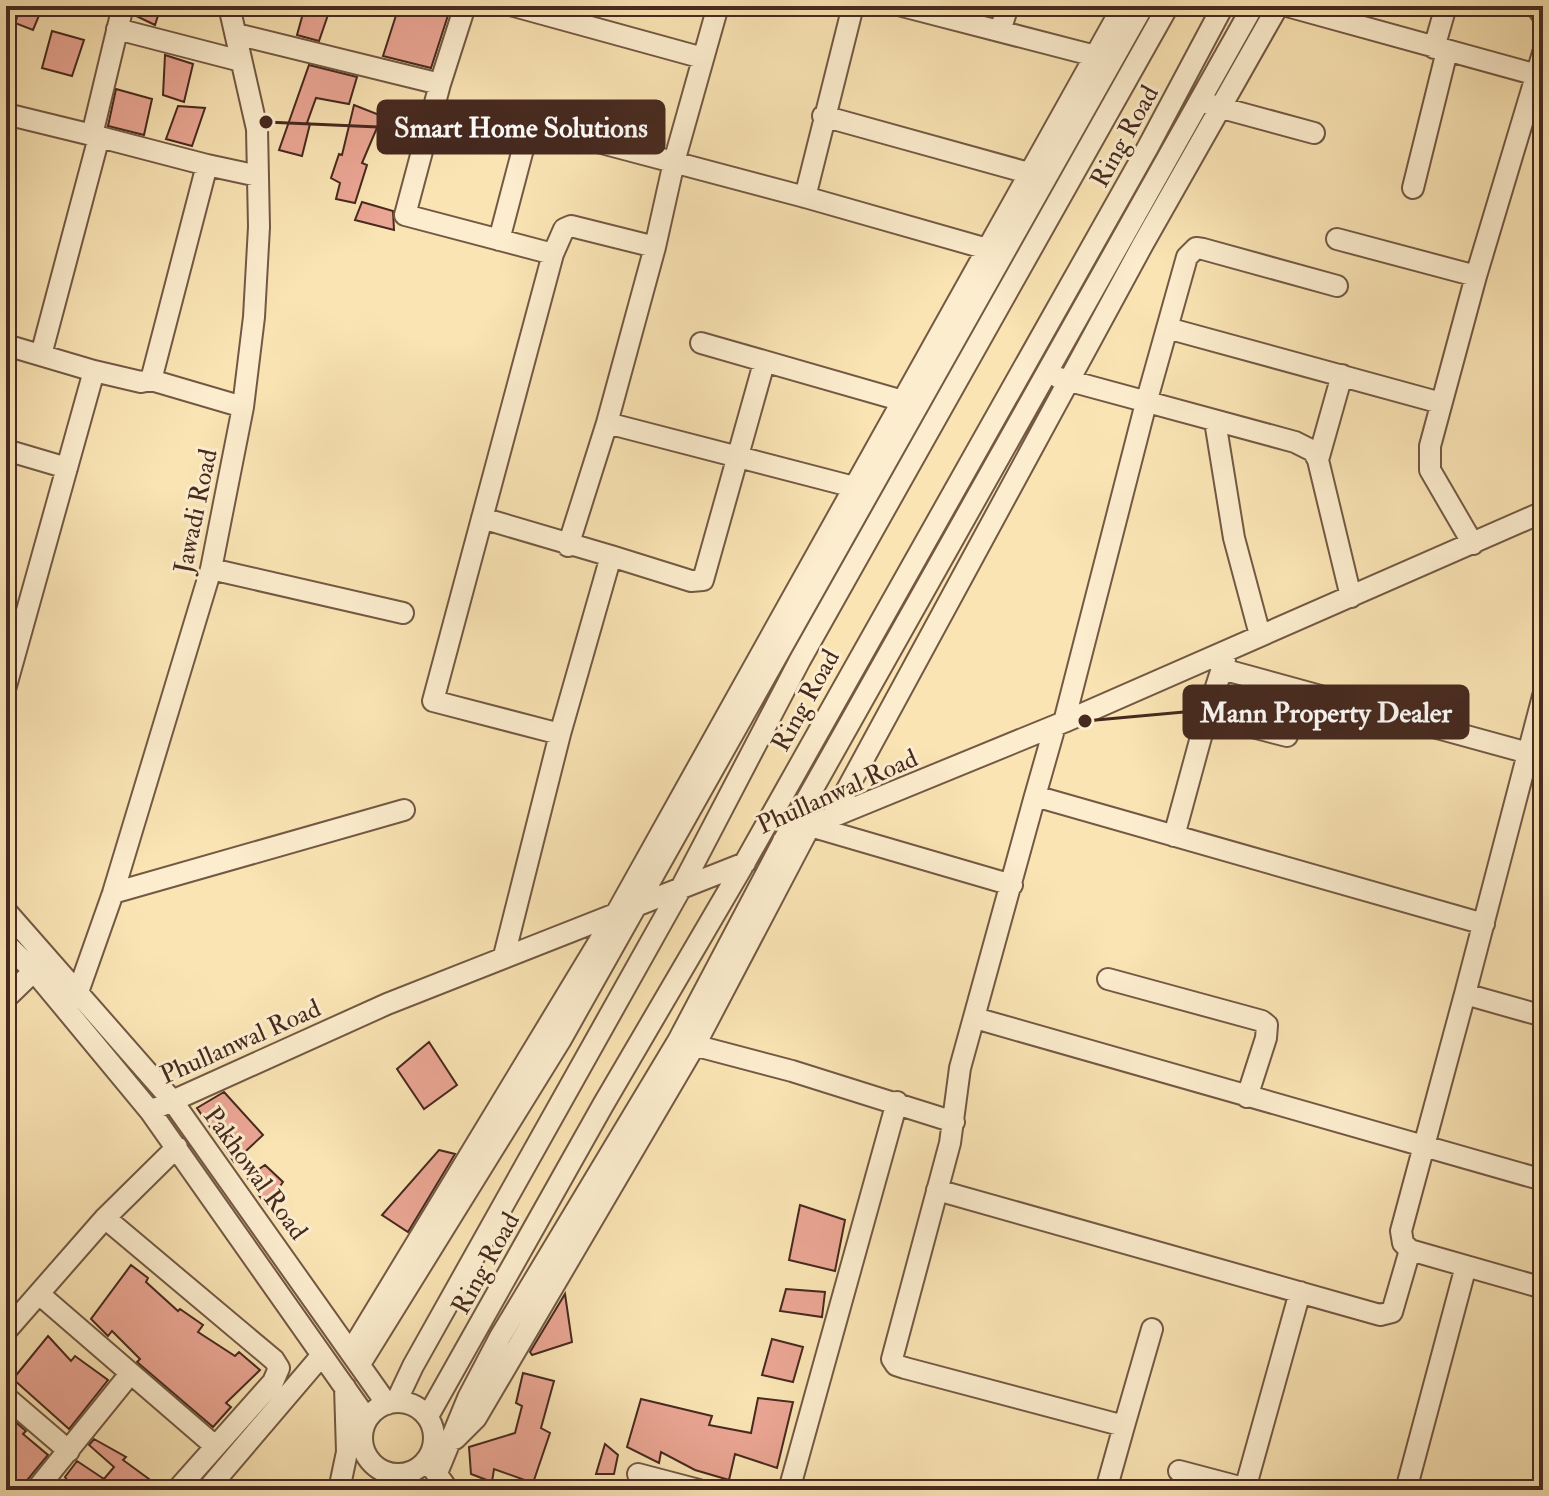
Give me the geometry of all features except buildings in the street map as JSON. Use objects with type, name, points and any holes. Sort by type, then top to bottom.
[{"type":"street","points":[[6,13],[8,6]]},
{"type":"street","points":[[41,355],[95,136],[123,6]]},
{"type":"street","name":"Jawadi Road","points":[[71,1000],[113,893],[211,569],[243,407],[257,271],[257,129],[229,6]]},
{"type":"street","points":[[465,6],[440,84],[405,215],[553,254]]},
{"type":"street","points":[[568,546],[607,423],[718,6]]},
{"type":"street","points":[[805,197],[853,6]]},
{"type":"street","points":[[902,6],[1104,58]]},
{"type":"street","points":[[1000,31],[1008,6]]},
{"type":"street","points":[[1104,58],[1123,6]]},
{"type":"street","points":[[356,1358],[560,1041],[868,498],[1037,175],[1104,58],[1143,6]]},
{"type":"street","points":[[419,1477],[389,1473],[368,1459],[363,1446],[367,1419],[376,1410],[391,1403],[413,1366],[681,888],[800,660],[1168,6]]},
{"type":"street","name":"Ring Road","points":[[428,1416],[603,1105],[744,864],[1148,147],[1223,6]]},
{"type":"street","points":[[832,817],[1069,381],[1199,101],[1253,6]]},
{"type":"street","points":[[687,1043],[784,840],[1045,375],[1221,108],[1278,6]]},
{"type":"street","points":[[1287,6],[1351,15],[1441,50],[1537,75]]},
{"type":"street","points":[[1413,188],[1441,50],[1446,6]]},
{"type":"street","points":[[1536,6],[1543,16]]},
{"type":"street","points":[[522,7],[703,58]]},
{"type":"street","points":[[117,29],[241,61]]},
{"type":"street","points":[[236,34],[440,84]]},
{"type":"street","points":[[1473,544],[1430,470],[1430,446],[1476,276],[1543,53]]},
{"type":"street","points":[[1199,101],[1314,133]]},
{"type":"street","points":[[6,114],[258,176]]},
{"type":"street","points":[[823,116],[1037,175]]},
{"type":"street","points":[[594,141],[995,251]]},
{"type":"street","points":[[499,240],[523,149]]},
{"type":"street","points":[[151,380],[207,165]]},
{"type":"street","points":[[560,734],[433,701],[553,254],[564,229],[571,226],[655,247]]},
{"type":"street","points":[[1337,239],[1476,276]]},
{"type":"street","points":[[1124,1426],[905,1368],[896,1365],[892,1359],[954,1122],[960,1068],[1035,796],[1059,724],[1187,257],[1196,248],[1337,286]]},
{"type":"street","points":[[356,1358],[617,912],[903,401],[995,251]]},
{"type":"street","points":[[1167,328],[1441,403]]},
{"type":"street","points":[[701,343],[903,401]]},
{"type":"street","points":[[6,345],[94,371],[141,382],[151,380],[243,407]]},
{"type":"street","points":[[482,518],[691,581],[703,580],[764,363]]},
{"type":"street","points":[[6,686],[94,371]]},
{"type":"street","points":[[1045,375],[1305,445],[1318,460],[1351,597]]},
{"type":"street","points":[[1318,460],[1342,375]]},
{"type":"street","points":[[1215,421],[1234,538],[1260,635]]},
{"type":"street","points":[[607,423],[854,487]]},
{"type":"street","points":[[6,450],[67,468]]},
{"type":"street","name":"Phullanwal Road","points":[[150,1111],[171,1099],[504,956],[744,864],[810,826],[1225,660],[1260,635],[1543,512]]},
{"type":"street","points":[[504,956],[560,734],[611,556]]},
{"type":"street","points":[[211,569],[403,613]]},
{"type":"street","points":[[1174,836],[1225,660],[1536,755]]},
{"type":"street","points":[[1543,696],[1536,755],[1484,924],[1400,1237],[1410,1250],[1543,1288]]},
{"type":"street","points":[[1207,715],[1287,736]]},
{"type":"street","points":[[1035,796],[1484,924]]},
{"type":"street","points":[[113,893],[404,810]]},
{"type":"street","points":[[450,1443],[468,1398],[519,1325],[596,1198],[810,826],[1012,885]]},
{"type":"street","name":"Pakhowal Road","points":[[6,911],[177,1147],[367,1419]]},
{"type":"street","name":"Pakhowal Road","points":[[6,944],[71,1000],[171,1099],[391,1403]]},
{"type":"street","points":[[7,996],[34,971]]},
{"type":"street","points":[[1108,979],[1262,1021],[1267,1025],[1266,1038],[1247,1097]]},
{"type":"street","points":[[1465,994],[1543,1016]]},
{"type":"street","points":[[975,1018],[1543,1180]]},
{"type":"street","points":[[687,1043],[897,1102],[954,1122]]},
{"type":"street","points":[[789,1490],[897,1102]]},
{"type":"street","points":[[6,1331],[105,1218],[177,1147]]},
{"type":"street","points":[[937,1190],[1387,1315],[1392,1312],[1410,1250]]},
{"type":"street","points":[[105,1218],[274,1360],[279,1368],[273,1382],[177,1490]]},
{"type":"street","points":[[1406,1490],[1466,1266]]},
{"type":"street","points":[[1179,1471],[1248,1489],[1300,1292]]},
{"type":"street","points":[[39,1294],[215,1446]]},
{"type":"street","points":[[419,1477],[476,1418],[519,1325]]},
{"type":"street","points":[[1106,1490],[1152,1329]]},
{"type":"street","points":[[207,1490],[322,1355]]},
{"type":"street","points":[[462,1358],[468,1398]]},
{"type":"street","points":[[36,1490],[130,1374]]},
{"type":"street","points":[[342,1490],[347,1452],[345,1387]]},
{"type":"street","points":[[6,1397],[69,1451]]},
{"type":"street","points":[[391,1403],[419,1408],[428,1416],[435,1437],[419,1477],[423,1490]]},
{"type":"street","points":[[342,1490],[368,1459]]},
{"type":"street","points":[[638,1474],[699,1490]]},
{"type":"place","name":"Smart Home Solutions","points":[[266,122]]},
{"type":"place","name":"Mann Property Dealer","points":[[1085,721]]}]
